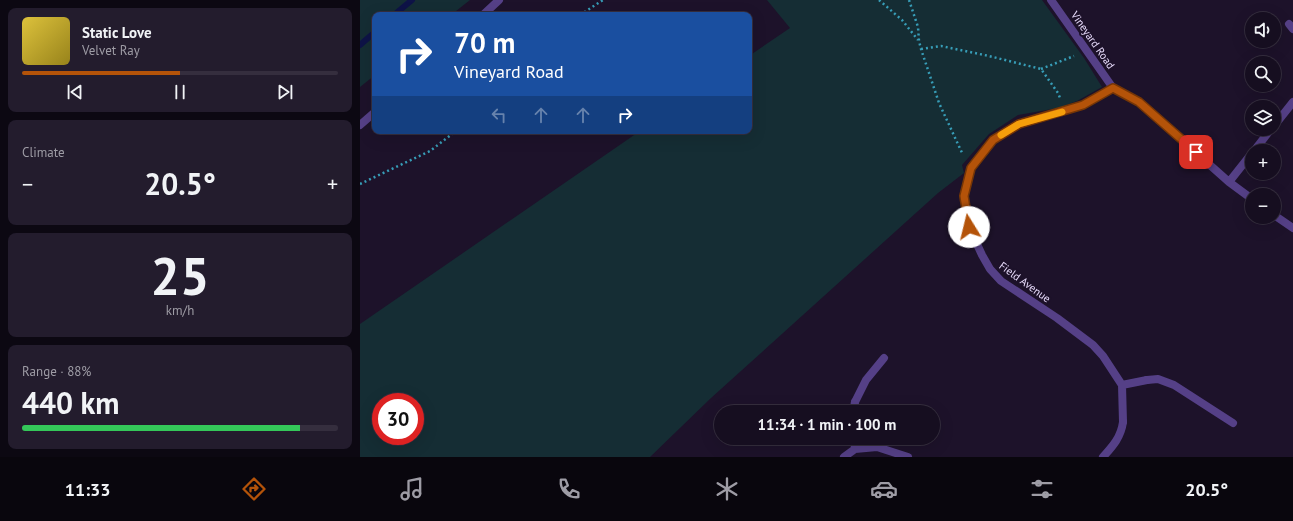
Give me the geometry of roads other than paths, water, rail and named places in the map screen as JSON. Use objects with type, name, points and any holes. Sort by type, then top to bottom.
[{"type":"street","points":[[485,12],[499,0]]},
{"type":"street","name":"Vineyard Road","points":[[1051,0],[1113,88],[1139,102],[1229,182],[1245,194]]},
{"type":"street","name":"Field Avenue","points":[[1113,88],[1083,105],[1064,112],[1019,124],[993,140],[971,168],[964,196],[969,227],[990,269],[1001,281],[1057,318],[1093,345],[1103,356],[1122,385]]},
{"type":"street","points":[[1281,117],[1293,102]]},
{"type":"street","points":[[360,125],[372,115]]},
{"type":"street","points":[[1259,144],[1266,136]]},
{"type":"street","points":[[1229,182],[1245,162]]},
{"type":"street","points":[[1281,220],[1293,228]]},
{"type":"street","points":[[854,405],[866,380],[884,358]]},
{"type":"street","points":[[1103,457],[1115,444],[1122,429],[1122,385],[1158,379],[1174,385],[1232,424]]},
{"type":"street","points":[[844,457],[854,449],[877,447],[908,457]]},
{"type":"waterway","points":[[398,12],[412,0]]},
{"type":"waterway","points":[[360,45],[372,35]]}]
